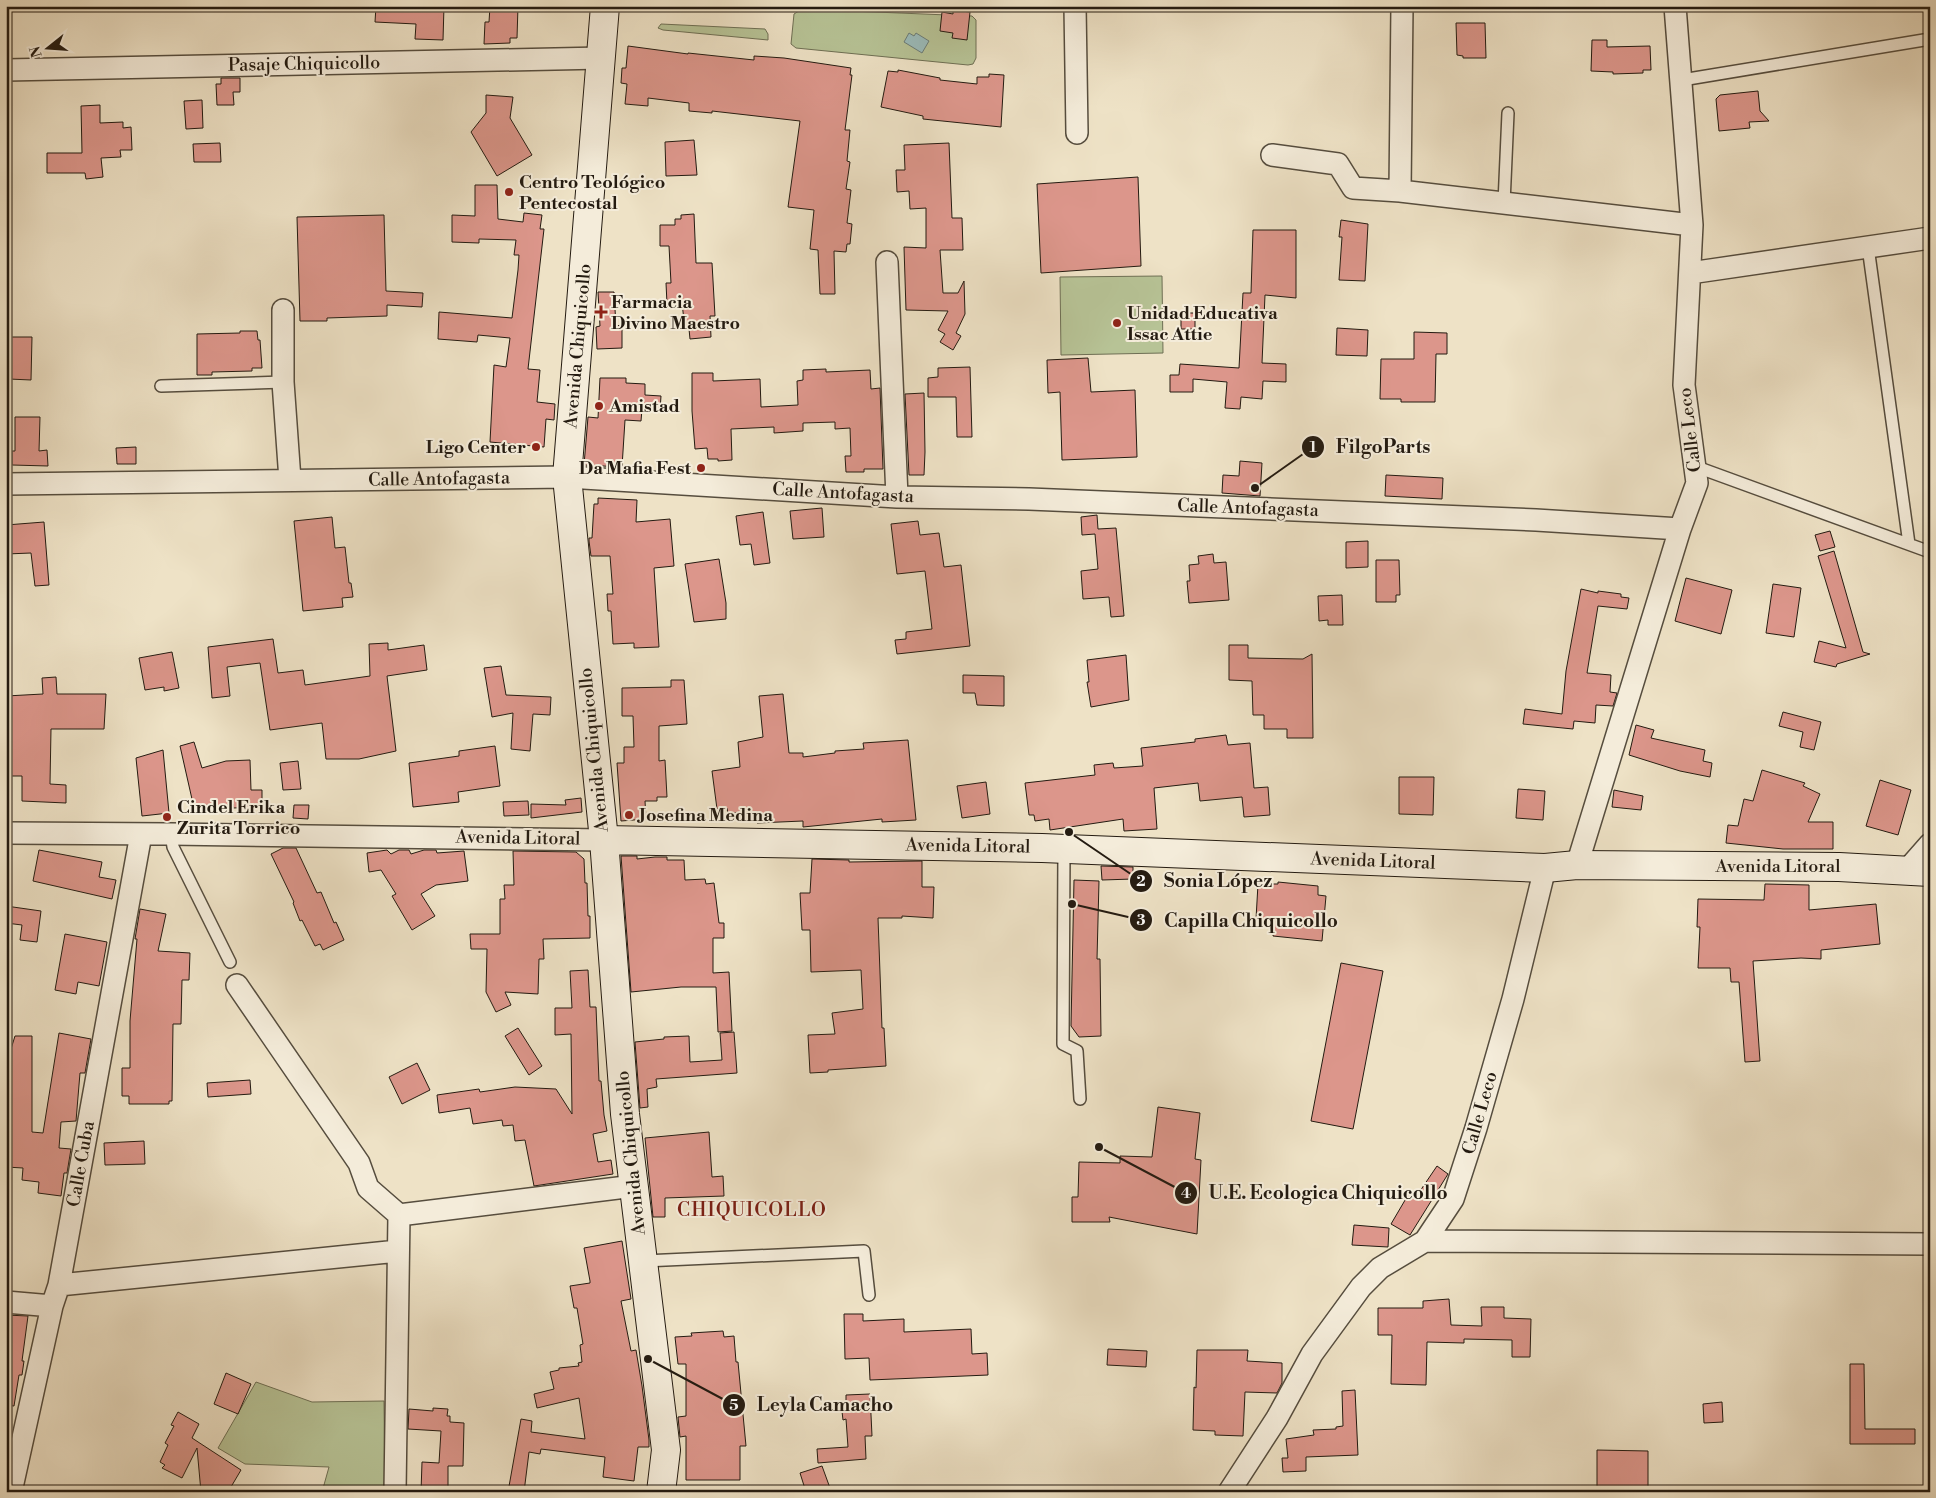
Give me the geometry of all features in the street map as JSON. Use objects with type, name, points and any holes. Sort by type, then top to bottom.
[{"type":"main road","name":"Avenida Chiquicollo","points":[[605,6],[607,42],[567,477],[604,840],[625,1114],[666,1450],[662,1492]]},
{"type":"main road","name":"Avenida Litoral","points":[[604,840],[1064,849],[1545,868],[1577,865],[1830,866],[1919,870]]},
{"type":"street","points":[[1075,6],[1077,133]]},
{"type":"street","points":[[1400,191],[1402,6]]},
{"type":"street","name":"Calle Leco","points":[[1577,865],[1680,529],[1697,483],[1684,385],[1692,225],[1675,6]]},
{"type":"street","name":"Pasaje Chiquicollo","points":[[6,70],[607,42]]},
{"type":"street","points":[[1272,155],[1338,164],[1353,188],[1400,191],[1692,225]]},
{"type":"street","points":[[1690,273],[1930,238]]},
{"type":"street","points":[[887,262],[897,498]]},
{"type":"street","points":[[283,310],[283,382],[290,480]]},
{"type":"street","name":"Calle Antofagasta","points":[[6,484],[567,477],[897,498],[1029,499],[1536,520],[1680,529]]},
{"type":"street","name":"Avenida Litoral","points":[[6,834],[171,834],[604,840]]},
{"type":"street","name":"Calle Cuba","points":[[11,1492],[52,1306],[59,1285],[141,834]]},
{"type":"street","points":[[1919,870],[1930,844]]},
{"type":"street","name":"Calle Leco","points":[[1229,1492],[1277,1418],[1312,1354],[1361,1287],[1380,1268],[1425,1241],[1453,1199],[1476,1128],[1513,999],[1545,868]]},
{"type":"street","points":[[237,985],[359,1163],[368,1188],[399,1215],[634,1186]]},
{"type":"street","points":[[395,1492],[399,1215]]},
{"type":"street","points":[[1425,1241],[1930,1244]]},
{"type":"street","points":[[59,1285],[398,1251]]},
{"type":"street","points":[[6,1302],[52,1306]]},
{"type":"lane","points":[[1682,80],[1930,40]]},
{"type":"lane","points":[[1504,203],[1508,113]]},
{"type":"lane","points":[[1868,247],[1910,544]]},
{"type":"lane","points":[[161,386],[283,382]]},
{"type":"lane","points":[[1694,466],[1930,552]]},
{"type":"lane","points":[[171,834],[173,847],[230,962]]},
{"type":"lane","points":[[1064,849],[1063,1044],[1078,1051],[1080,1099]]},
{"type":"lane","points":[[644,1262],[864,1251],[869,1295]]},
{"type":"green space","points":[[802,9],[972,16],[976,20],[976,58],[973,64],[968,65],[796,48],[791,44],[794,14]]},
{"type":"green space","points":[[661,24],[765,29],[768,34],[768,40],[663,30],[658,28]]},
{"type":"green space","points":[[1162,276],[1163,353],[1061,355],[1060,277]]},
{"type":"green space","points":[[256,1382],[312,1402],[384,1401],[385,1492],[322,1492],[329,1467],[245,1464],[218,1448]]},
{"type":"water","points":[[909,33],[914,36],[916,33],[929,41],[922,53],[904,42]]},
{"type":"building","points":[[376,6],[444,6],[443,40],[415,39],[416,24],[375,22]]},
{"type":"building","points":[[490,6],[518,6],[517,38],[510,38],[510,43],[484,44],[485,22],[489,22]]},
{"type":"building","points":[[953,10],[970,12],[967,40],[952,38],[953,33],[940,31],[942,12],[953,14]]},
{"type":"building","points":[[1456,23],[1485,23],[1486,58],[1463,58],[1463,56],[1457,55]]},
{"type":"building","points":[[1592,40],[1607,40],[1607,47],[1650,46],[1651,70],[1643,70],[1643,73],[1613,74],[1613,72],[1591,71]]},
{"type":"building","points":[[628,46],[754,60],[754,56],[784,58],[851,68],[850,75],[852,75],[845,130],[850,130],[847,161],[850,162],[846,189],[851,190],[847,223],[852,224],[850,244],[847,244],[846,252],[834,251],[835,294],[820,294],[818,250],[810,249],[814,210],[788,207],[800,121],[712,111],[712,113],[689,111],[689,103],[648,98],[648,106],[625,104],[627,84],[621,83],[622,68],[626,68]]},
{"type":"building","points":[[898,70],[940,78],[940,80],[977,84],[977,77],[989,77],[989,74],[1004,75],[1001,127],[923,119],[923,116],[881,107],[888,71],[898,72]]},
{"type":"building","points":[[221,78],[240,78],[240,92],[233,92],[234,105],[217,105],[216,84],[221,84]]},
{"type":"building","points":[[1758,91],[1760,111],[1769,121],[1749,122],[1750,128],[1719,131],[1716,99],[1720,95]]},
{"type":"building","points":[[486,95],[513,97],[510,118],[532,155],[497,176],[471,132],[486,113]]},
{"type":"building","points":[[202,100],[203,128],[186,129],[184,101]]},
{"type":"building","points":[[100,105],[100,123],[123,122],[123,128],[131,127],[132,150],[120,150],[121,157],[101,158],[103,177],[86,179],[85,173],[47,173],[47,153],[82,153],[81,106]]},
{"type":"building","points":[[694,140],[697,175],[666,176],[665,142]]},
{"type":"building","points":[[220,143],[221,162],[194,162],[193,144]]},
{"type":"building","points":[[949,143],[952,218],[962,218],[963,250],[940,250],[943,293],[958,293],[964,281],[965,314],[956,333],[961,336],[953,350],[940,342],[945,334],[938,330],[948,311],[906,310],[904,247],[926,248],[926,208],[910,209],[909,191],[897,192],[896,170],[905,170],[904,145]]},
{"type":"building","points":[[1138,177],[1141,266],[1041,273],[1037,184]]},
{"type":"building","points":[[475,185],[497,185],[498,219],[523,222],[524,213],[542,215],[540,229],[544,229],[528,369],[540,370],[537,402],[555,404],[554,420],[546,419],[544,447],[490,442],[494,365],[506,367],[510,338],[478,335],[477,342],[438,339],[439,312],[512,318],[519,255],[514,255],[516,240],[479,239],[479,243],[452,242],[452,215],[475,216]]},
{"type":"building","points":[[694,214],[696,263],[712,263],[715,316],[710,316],[711,337],[690,339],[689,329],[685,329],[682,303],[667,304],[666,283],[671,283],[669,246],[660,246],[660,225],[675,225],[675,219],[681,219],[681,215]]},
{"type":"building","points":[[384,215],[386,291],[423,293],[422,307],[387,305],[387,316],[327,318],[327,321],[300,321],[297,217]]},
{"type":"building","points":[[1341,220],[1368,224],[1365,281],[1339,280],[1342,237],[1339,237]]},
{"type":"building","points":[[1253,230],[1296,230],[1296,298],[1265,295],[1262,363],[1286,364],[1286,382],[1263,381],[1262,399],[1241,397],[1240,409],[1225,408],[1227,382],[1193,379],[1193,392],[1170,392],[1170,375],[1179,375],[1180,364],[1239,368],[1243,293],[1251,293]]},
{"type":"building","points":[[598,292],[614,292],[616,326],[622,325],[622,348],[597,349],[596,327],[600,326]]},
{"type":"building","points":[[1181,313],[1195,313],[1195,329],[1181,329]]},
{"type":"building","points":[[1337,328],[1368,330],[1367,356],[1336,355]]},
{"type":"building","points":[[240,331],[257,331],[258,340],[260,340],[262,368],[252,368],[252,371],[212,372],[212,375],[197,375],[197,334],[240,333]]},
{"type":"building","points":[[1414,332],[1447,333],[1447,354],[1436,354],[1435,402],[1401,402],[1401,399],[1380,399],[1381,359],[1414,359]]},
{"type":"building","points":[[10,337],[32,337],[31,380],[9,379]]},
{"type":"building","points":[[1088,358],[1091,392],[1135,390],[1137,457],[1062,460],[1060,392],[1048,393],[1047,360]]},
{"type":"building","points":[[970,367],[972,437],[957,437],[956,397],[928,397],[928,378],[938,377],[938,368]]},
{"type":"building","points":[[826,369],[826,372],[870,370],[871,389],[880,388],[883,469],[864,469],[864,472],[846,472],[845,456],[851,456],[850,428],[835,429],[835,422],[803,423],[803,431],[774,433],[774,427],[731,429],[732,460],[718,461],[718,459],[708,459],[707,448],[695,449],[692,373],[713,373],[713,381],[760,379],[761,407],[798,405],[797,381],[803,380],[803,370]]},
{"type":"building","points":[[600,378],[626,378],[626,383],[645,384],[645,395],[661,396],[660,410],[642,409],[641,421],[625,420],[622,467],[584,465],[588,417],[598,418]]},
{"type":"building","points":[[924,393],[924,475],[909,475],[905,394]]},
{"type":"building","points":[[15,417],[40,417],[39,451],[47,450],[48,466],[12,465],[12,451],[15,451]]},
{"type":"building","points":[[136,447],[136,464],[117,464],[116,448]]},
{"type":"building","points":[[1240,461],[1262,463],[1260,496],[1222,493],[1223,475],[1239,476]]},
{"type":"building","points":[[1386,475],[1443,478],[1442,499],[1385,496]]},
{"type":"building","points":[[598,498],[637,500],[636,522],[670,519],[674,566],[654,568],[659,647],[634,648],[634,643],[613,644],[611,611],[608,611],[607,594],[613,594],[610,556],[591,556],[589,541],[589,538],[592,538],[594,504],[598,504]]},
{"type":"building","points":[[822,508],[824,537],[793,539],[790,511]]},
{"type":"building","points":[[763,512],[770,563],[754,565],[751,544],[740,545],[736,516]]},
{"type":"building","points":[[1097,515],[1098,529],[1116,528],[1124,616],[1111,617],[1109,597],[1083,599],[1081,571],[1098,569],[1095,534],[1082,535],[1081,517]]},
{"type":"building","points":[[332,517],[335,548],[345,547],[349,583],[351,583],[353,597],[342,598],[343,607],[303,611],[294,521]]},
{"type":"building","points":[[918,521],[920,535],[939,533],[944,567],[961,565],[970,646],[897,654],[895,640],[906,639],[906,632],[932,629],[925,571],[897,574],[891,524]]},
{"type":"building","points":[[44,522],[49,585],[35,586],[31,553],[6,554],[6,525]]},
{"type":"building","points":[[1830,531],[1835,547],[1820,551],[1815,535]]},
{"type":"building","points":[[1368,541],[1368,567],[1346,568],[1346,542]]},
{"type":"building","points":[[1834,551],[1863,652],[1870,654],[1837,664],[1836,667],[1814,662],[1819,641],[1846,648],[1818,556]]},
{"type":"building","points":[[1213,554],[1214,563],[1226,562],[1229,600],[1189,603],[1187,581],[1190,581],[1189,565],[1199,564],[1198,556]]},
{"type":"building","points":[[719,559],[726,603],[726,619],[694,622],[685,564]]},
{"type":"building","points":[[1376,560],[1399,560],[1400,595],[1396,595],[1396,602],[1376,602]]},
{"type":"building","points":[[1686,578],[1732,590],[1721,634],[1675,621]]},
{"type":"building","points":[[1773,584],[1801,588],[1794,637],[1766,633]]},
{"type":"building","points":[[1581,589],[1598,593],[1598,591],[1621,594],[1621,597],[1629,598],[1627,609],[1598,606],[1587,673],[1611,675],[1610,692],[1617,693],[1613,706],[1596,705],[1595,723],[1574,721],[1573,729],[1523,724],[1525,709],[1562,714],[1566,671]]},
{"type":"building","points":[[1342,595],[1343,625],[1328,625],[1328,620],[1319,621],[1318,596]]},
{"type":"building","points":[[273,639],[278,673],[303,670],[305,685],[370,676],[369,644],[388,643],[388,650],[424,645],[427,670],[387,676],[396,751],[359,759],[326,759],[322,723],[270,730],[260,663],[227,667],[230,696],[212,698],[208,647]]},
{"type":"building","points":[[1229,645],[1248,645],[1248,658],[1303,659],[1312,654],[1313,738],[1287,738],[1287,729],[1264,729],[1264,715],[1253,715],[1252,681],[1229,680]]},
{"type":"building","points":[[172,652],[179,688],[164,691],[164,687],[145,690],[139,658]]},
{"type":"building","points":[[1126,655],[1129,700],[1091,707],[1087,682],[1089,682],[1087,660]]},
{"type":"building","points":[[501,666],[506,695],[551,697],[550,715],[533,714],[530,751],[511,749],[513,713],[492,717],[484,668]]},
{"type":"building","points":[[963,675],[1004,676],[1004,706],[977,705],[975,693],[963,693]]},
{"type":"building","points":[[56,677],[57,694],[106,694],[104,729],[51,729],[50,784],[66,785],[66,803],[22,801],[22,776],[6,776],[6,696],[43,694],[42,678]]},
{"type":"building","points":[[671,680],[684,680],[687,724],[659,726],[659,761],[665,760],[667,797],[657,797],[657,801],[645,801],[646,819],[621,821],[617,763],[624,763],[624,747],[634,747],[633,716],[622,716],[622,688],[671,687]]},
{"type":"building","points":[[783,694],[789,753],[803,753],[803,757],[835,753],[835,751],[864,749],[863,743],[908,740],[916,820],[882,822],[882,819],[803,827],[803,821],[757,823],[757,819],[747,820],[747,811],[728,814],[727,808],[717,809],[712,771],[740,767],[738,742],[763,737],[759,696]]},
{"type":"building","points":[[1783,712],[1821,722],[1814,750],[1800,747],[1803,732],[1779,726]]},
{"type":"building","points":[[1636,725],[1654,730],[1651,738],[1705,750],[1703,761],[1712,763],[1710,777],[1680,771],[1629,755]]},
{"type":"building","points":[[1226,735],[1228,745],[1250,743],[1254,788],[1268,787],[1270,815],[1244,817],[1242,797],[1200,801],[1198,783],[1154,788],[1157,829],[1124,831],[1123,819],[1050,830],[1049,819],[1035,821],[1034,815],[1029,815],[1025,783],[1095,775],[1094,765],[1113,763],[1114,768],[1143,766],[1141,748],[1195,742],[1195,739]]},
{"type":"building","points":[[194,742],[202,768],[226,761],[250,760],[251,790],[262,790],[262,807],[233,808],[233,804],[209,809],[208,805],[194,808],[180,746]]},
{"type":"building","points":[[495,746],[500,786],[458,792],[459,802],[413,807],[409,763],[459,756],[459,751]]},
{"type":"building","points":[[163,750],[169,813],[142,816],[136,758]]},
{"type":"building","points":[[298,761],[301,789],[283,790],[280,763]]},
{"type":"building","points":[[1762,770],[1805,783],[1803,786],[1820,794],[1808,822],[1833,822],[1833,849],[1783,849],[1726,843],[1728,825],[1738,826],[1744,799],[1753,801]]},
{"type":"building","points":[[1399,777],[1434,777],[1433,815],[1399,814]]},
{"type":"building","points":[[1880,780],[1911,790],[1898,835],[1866,826]]},
{"type":"building","points":[[986,782],[990,814],[962,818],[957,786]]},
{"type":"building","points":[[1518,789],[1545,791],[1543,820],[1516,818]]},
{"type":"building","points":[[1614,790],[1643,796],[1641,810],[1612,807]]},
{"type":"building","points":[[581,798],[582,812],[531,818],[531,804],[566,805],[565,800]]},
{"type":"building","points":[[528,801],[529,815],[504,816],[503,802]]},
{"type":"building","points":[[294,805],[309,805],[308,819],[293,818]]},
{"type":"building","points":[[283,848],[296,848],[317,893],[321,892],[334,923],[336,922],[344,940],[323,950],[320,944],[315,946],[302,920],[300,921],[294,902],[271,854]]},
{"type":"building","points":[[39,850],[102,862],[99,877],[116,880],[112,899],[33,881]]},
{"type":"building","points":[[387,850],[391,854],[399,850],[409,850],[411,854],[424,850],[436,850],[437,853],[464,851],[468,881],[436,885],[421,894],[435,916],[412,930],[392,896],[396,894],[381,870],[369,872],[367,853]]},
{"type":"building","points":[[513,851],[576,852],[584,859],[588,916],[590,916],[590,938],[543,939],[544,959],[539,959],[538,994],[505,992],[511,1005],[496,1012],[486,992],[487,949],[471,949],[470,934],[500,934],[500,899],[505,899],[504,885],[514,885]]},
{"type":"building","points":[[621,856],[637,856],[637,859],[667,857],[667,860],[684,860],[685,880],[705,879],[706,884],[714,883],[719,923],[724,923],[724,938],[713,938],[713,973],[729,972],[732,1031],[718,1032],[716,987],[681,987],[631,992]]},
{"type":"building","points":[[812,859],[849,860],[849,862],[922,861],[922,887],[934,887],[933,918],[902,916],[902,918],[878,918],[882,1028],[884,1028],[886,1066],[810,1073],[808,1035],[835,1034],[832,1013],[863,1009],[861,970],[811,972],[810,930],[802,930],[800,893],[810,893]]},
{"type":"building","points":[[1101,866],[1133,867],[1133,879],[1102,880]]},
{"type":"building","points":[[1074,880],[1099,881],[1097,959],[1100,959],[1101,1036],[1079,1037],[1071,1026]]},
{"type":"building","points":[[1278,882],[1318,886],[1318,895],[1326,896],[1322,941],[1273,936],[1275,920],[1256,919],[1258,884],[1278,884]]},
{"type":"building","points":[[1765,884],[1809,885],[1809,910],[1876,904],[1880,944],[1821,950],[1821,959],[1801,958],[1753,961],[1760,1061],[1745,1062],[1739,982],[1731,982],[1730,968],[1698,968],[1700,927],[1697,927],[1698,899],[1764,900]]},
{"type":"building","points":[[6,906],[41,911],[37,942],[20,940],[22,925],[6,923]]},
{"type":"building","points":[[140,909],[166,914],[158,951],[190,953],[189,980],[182,980],[181,1024],[173,1024],[172,1101],[169,1101],[169,1104],[129,1104],[129,1096],[122,1096],[122,1068],[130,1068],[130,1021],[137,939],[135,939]]},
{"type":"building","points":[[65,934],[107,942],[99,986],[78,982],[76,994],[55,990]]},
{"type":"building","points":[[1341,963],[1383,971],[1353,1129],[1311,1121]]},
{"type":"building","points":[[588,970],[590,1007],[596,1007],[599,1081],[601,1081],[607,1131],[593,1134],[598,1162],[611,1160],[613,1174],[534,1186],[525,1140],[515,1141],[513,1125],[503,1126],[502,1120],[473,1124],[470,1108],[439,1113],[437,1095],[479,1089],[480,1092],[515,1087],[556,1089],[572,1114],[571,1034],[555,1035],[555,1008],[572,1008],[570,971]]},
{"type":"building","points":[[518,1028],[542,1066],[529,1075],[505,1036]]},
{"type":"building","points":[[734,1032],[737,1073],[656,1079],[657,1087],[647,1089],[648,1107],[640,1108],[635,1042],[664,1039],[664,1037],[689,1036],[690,1062],[722,1060],[720,1033]]},
{"type":"building","points":[[59,1033],[91,1039],[85,1073],[80,1073],[76,1121],[61,1122],[59,1148],[71,1149],[67,1173],[64,1173],[61,1196],[38,1193],[39,1182],[22,1180],[23,1168],[6,1167],[6,1065],[15,1036],[32,1036],[32,1132],[43,1133]]},
{"type":"building","points":[[417,1063],[430,1090],[402,1104],[389,1077]]},
{"type":"building","points":[[250,1080],[251,1094],[208,1097],[207,1083]]},
{"type":"building","points":[[1158,1107],[1200,1113],[1195,1159],[1201,1160],[1197,1234],[1109,1217],[1110,1222],[1072,1222],[1072,1197],[1078,1197],[1079,1162],[1120,1163],[1120,1156],[1152,1157]]},
{"type":"building","points":[[709,1132],[712,1177],[723,1176],[724,1196],[665,1198],[665,1217],[653,1217],[645,1138]]},
{"type":"building","points":[[144,1141],[145,1164],[105,1165],[104,1143]]},
{"type":"building","points":[[1437,1166],[1448,1174],[1410,1235],[1391,1224],[1411,1190],[1418,1194]]},
{"type":"building","points":[[1354,1225],[1389,1228],[1388,1247],[1352,1245]]},
{"type":"building","points":[[622,1241],[631,1299],[621,1301],[631,1351],[636,1350],[649,1440],[649,1447],[638,1447],[634,1481],[603,1477],[605,1457],[541,1449],[540,1454],[529,1452],[524,1492],[508,1492],[521,1419],[532,1421],[531,1432],[585,1439],[579,1398],[537,1408],[534,1394],[554,1389],[550,1372],[559,1370],[559,1368],[579,1366],[578,1363],[582,1362],[580,1345],[583,1344],[577,1308],[574,1308],[570,1286],[590,1283],[584,1248]]},
{"type":"building","points":[[1449,1299],[1451,1325],[1482,1326],[1481,1307],[1504,1307],[1504,1318],[1531,1319],[1530,1357],[1512,1357],[1512,1340],[1464,1339],[1464,1343],[1427,1342],[1426,1385],[1391,1384],[1392,1335],[1378,1335],[1378,1308],[1423,1308],[1423,1301]]},
{"type":"building","points":[[844,1314],[863,1314],[863,1321],[904,1319],[904,1332],[971,1329],[972,1354],[987,1353],[988,1375],[870,1380],[869,1358],[845,1359]]},
{"type":"building","points":[[6,1315],[28,1316],[22,1375],[19,1375],[14,1406],[6,1405]]},
{"type":"building","points":[[723,1331],[724,1337],[734,1336],[736,1362],[738,1362],[746,1446],[740,1446],[740,1480],[686,1480],[686,1436],[680,1437],[678,1417],[686,1416],[686,1364],[678,1364],[675,1337],[692,1336],[691,1333]]},
{"type":"building","points":[[1108,1349],[1147,1351],[1146,1367],[1107,1365]]},
{"type":"building","points":[[1197,1350],[1248,1350],[1247,1361],[1282,1363],[1282,1383],[1277,1393],[1245,1392],[1243,1436],[1215,1435],[1215,1431],[1193,1430]]},
{"type":"building","points":[[1850,1364],[1864,1364],[1865,1429],[1915,1429],[1915,1444],[1850,1444]]},
{"type":"building","points":[[226,1373],[251,1384],[238,1414],[214,1404]]},
{"type":"building","points":[[1355,1390],[1358,1455],[1306,1457],[1306,1471],[1283,1472],[1282,1458],[1288,1458],[1286,1439],[1314,1435],[1313,1430],[1336,1429],[1336,1427],[1343,1426],[1342,1391]]},
{"type":"building","points":[[870,1394],[872,1436],[865,1436],[866,1459],[818,1463],[817,1449],[848,1447],[846,1419],[843,1420],[841,1403],[846,1403],[846,1395]]},
{"type":"building","points":[[1722,1402],[1723,1422],[1704,1423],[1703,1404]]},
{"type":"building","points":[[433,1408],[448,1409],[447,1416],[450,1416],[450,1422],[464,1423],[463,1466],[448,1466],[448,1492],[421,1492],[422,1462],[439,1463],[441,1431],[408,1429],[409,1409],[433,1411]]},
{"type":"building","points":[[178,1412],[199,1424],[192,1438],[241,1470],[228,1492],[201,1492],[197,1448],[182,1478],[162,1468],[165,1465],[160,1462],[168,1445],[165,1443],[174,1426],[171,1425]]},
{"type":"building","points":[[1597,1450],[1648,1451],[1648,1492],[1597,1492]]},
{"type":"building","points":[[822,1466],[830,1488],[819,1492],[806,1492],[800,1473]]},
{"type":"place","name":"Centro Teológico Pentecostal","points":[[509,192]]},
{"type":"place","name":"Farmacia Divino Maestro","points":[[601,312]]},
{"type":"place","name":"Unidad Educativa Issac Attie","points":[[1117,323]]},
{"type":"place","name":"Amistad","points":[[599,406]]},
{"type":"place","name":"Ligo Center","points":[[536,447]]},
{"type":"place","name":"Da Mafia Fest","points":[[701,468]]},
{"type":"place","name":"FilgoParts","points":[[1255,488]]},
{"type":"place","name":"Josefina Medina","points":[[629,815]]},
{"type":"place","name":"Cindel Erika Zurita Torrico","points":[[167,817]]},
{"type":"place","name":"Sonia López","points":[[1069,832]]},
{"type":"place","name":"Capilla Chiquicollo","points":[[1072,904]]},
{"type":"place","name":"U.E. Ecologica Chiquicollo","points":[[1099,1147]]},
{"type":"place","name":"Leyla Camacho","points":[[648,1359]]},
{"type":"district","name":"CHIQUICOLLO","points":[[752,1210]]}]
